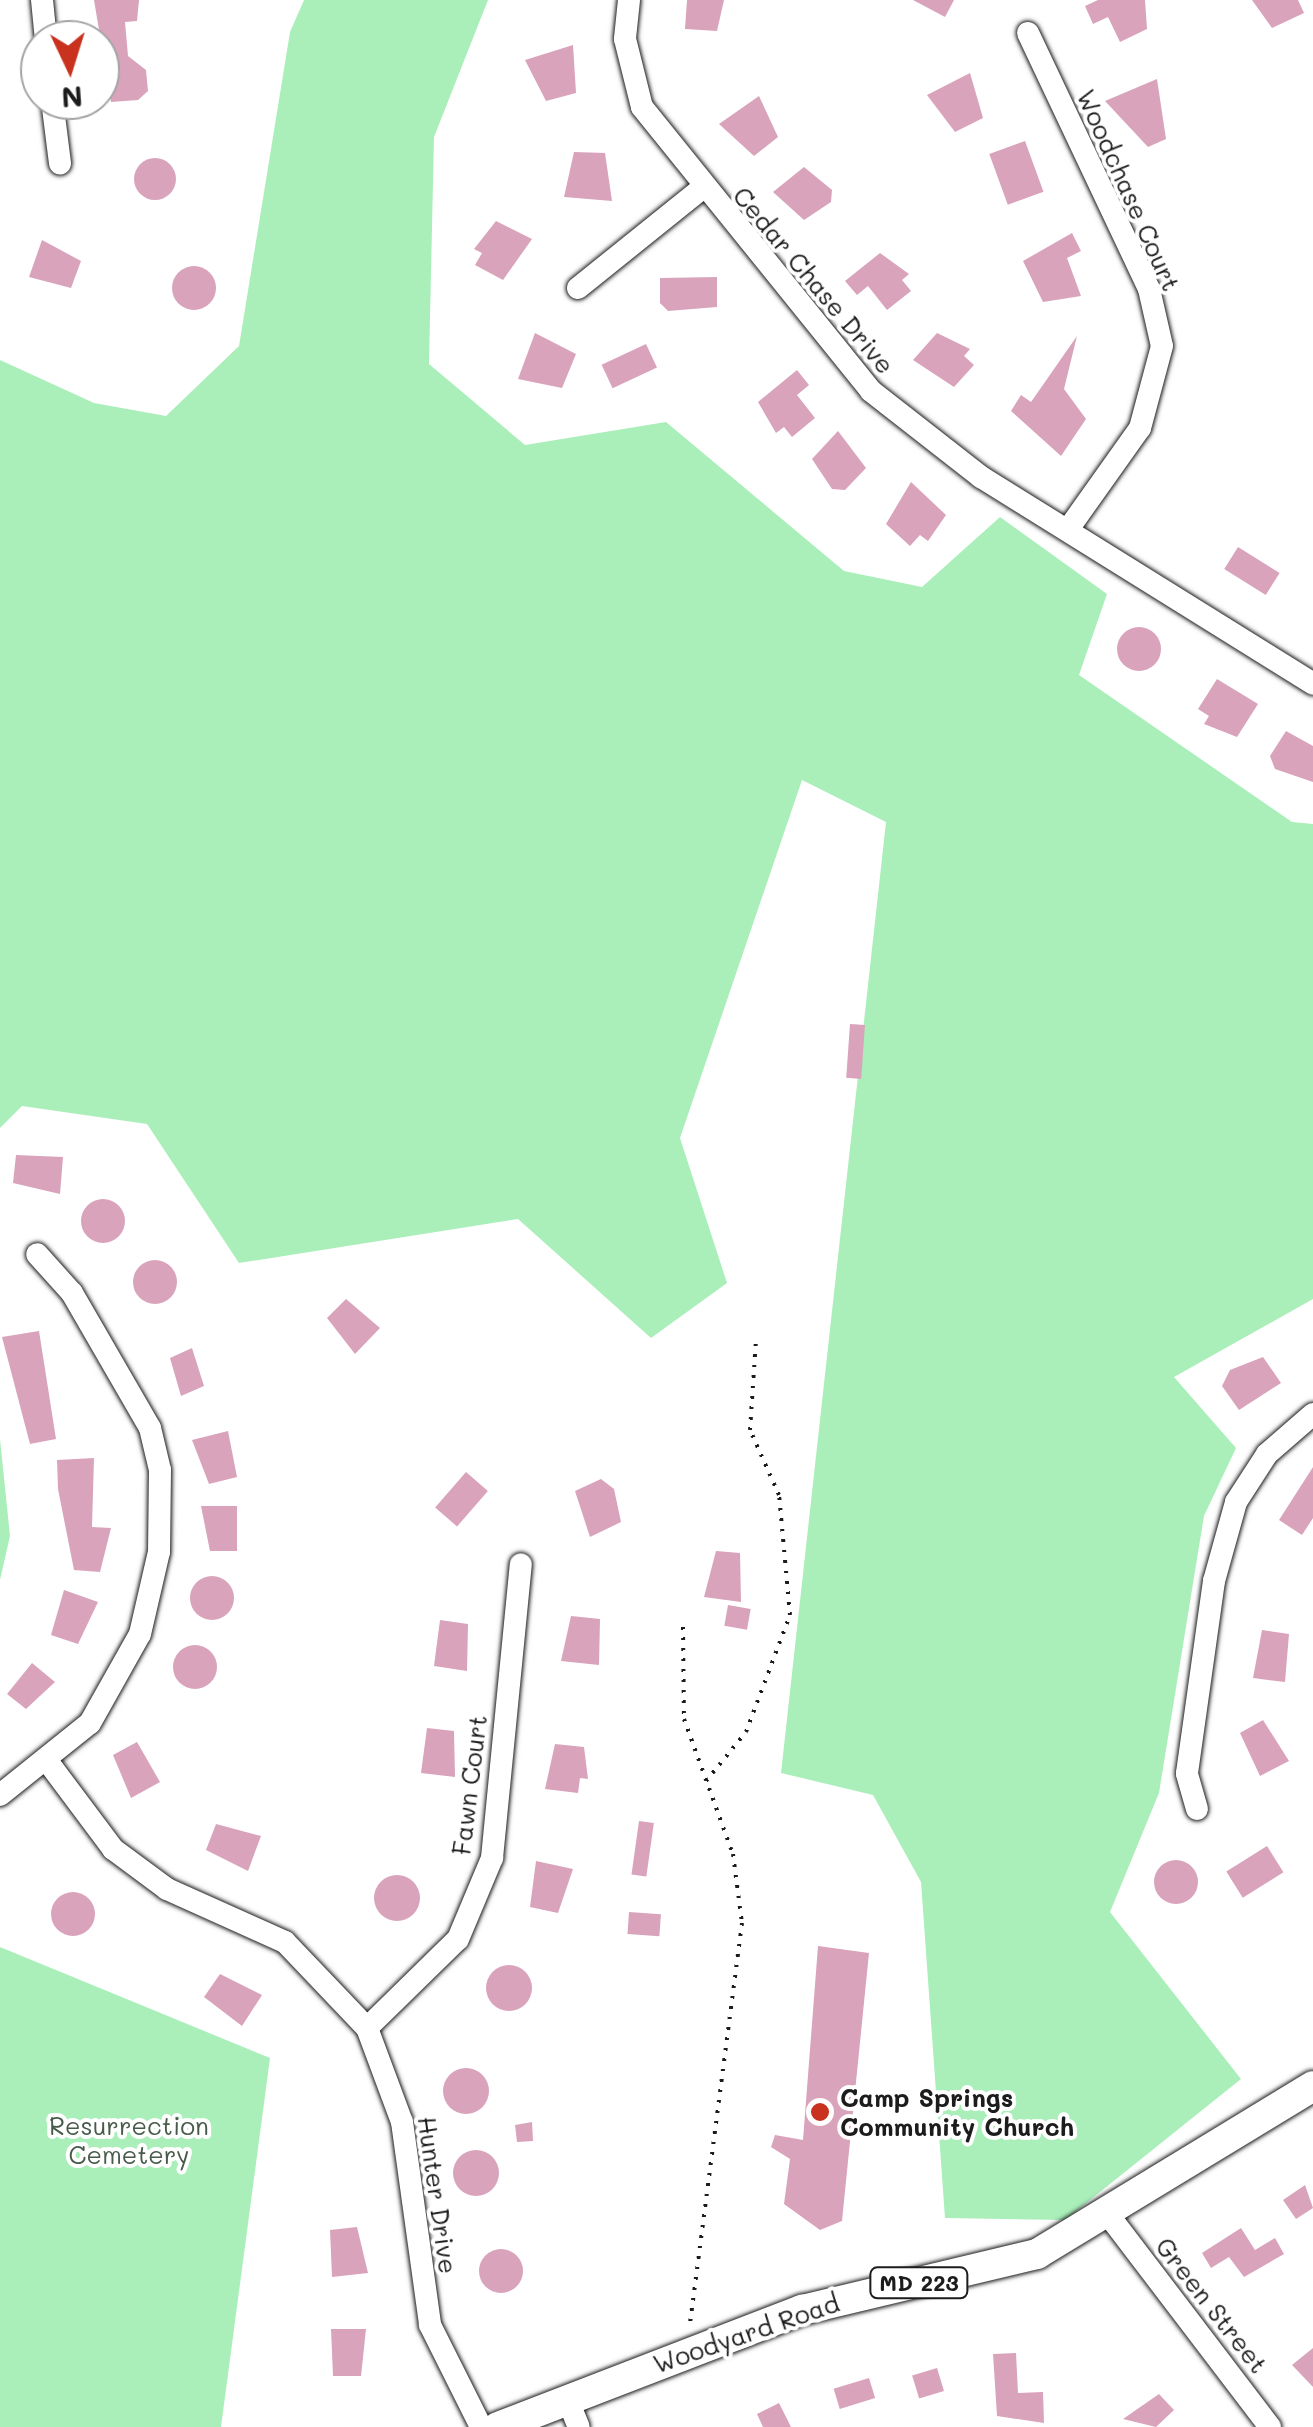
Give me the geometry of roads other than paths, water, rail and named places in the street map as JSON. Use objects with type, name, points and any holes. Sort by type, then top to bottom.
[{"type":"main road","name":"Woodyard Road","points":[[498,2427],[696,2348],[833,2300],[994,2268],[1110,2218],[1313,2086]]},
{"type":"street","name":"Cedar Chase Drive","points":[[629,0],[625,38],[642,106],[701,189],[871,391],[981,477],[1069,528],[1313,684]]},
{"type":"street","name":"Woodchase Court","points":[[1028,33],[1149,289],[1162,346],[1140,428],[1069,528]]},
{"type":"street","points":[[55,120],[60,163]]},
{"type":"street","points":[[578,288],[701,189]]},
{"type":"street","points":[[0,1795],[48,1762],[90,1723],[140,1634],[159,1552],[150,1428],[102,1357],[72,1293],[37,1254]]},
{"type":"street","points":[[1197,1809],[1187,1773],[1214,1581],[1236,1502],[1267,1454],[1313,1414]]},
{"type":"street","name":"Fawn Court","points":[[366,2028],[458,1939],[492,1858],[521,1564]]},
{"type":"street","name":"Hunter Drive","points":[[48,1762],[113,1849],[167,1889],[285,1942],[366,2028],[402,2122],[430,2325],[481,2427]]},
{"type":"street","name":"Green Street","points":[[1110,2218],[1270,2427]]},
{"type":"street","points":[[567,2398],[580,2427]]},
{"type":"place","name":"Camp Springs Community Church","points":[[820,2112]]},
{"type":"park label","name":"Resurrection Cemetery","points":[[129,2140]]}]
